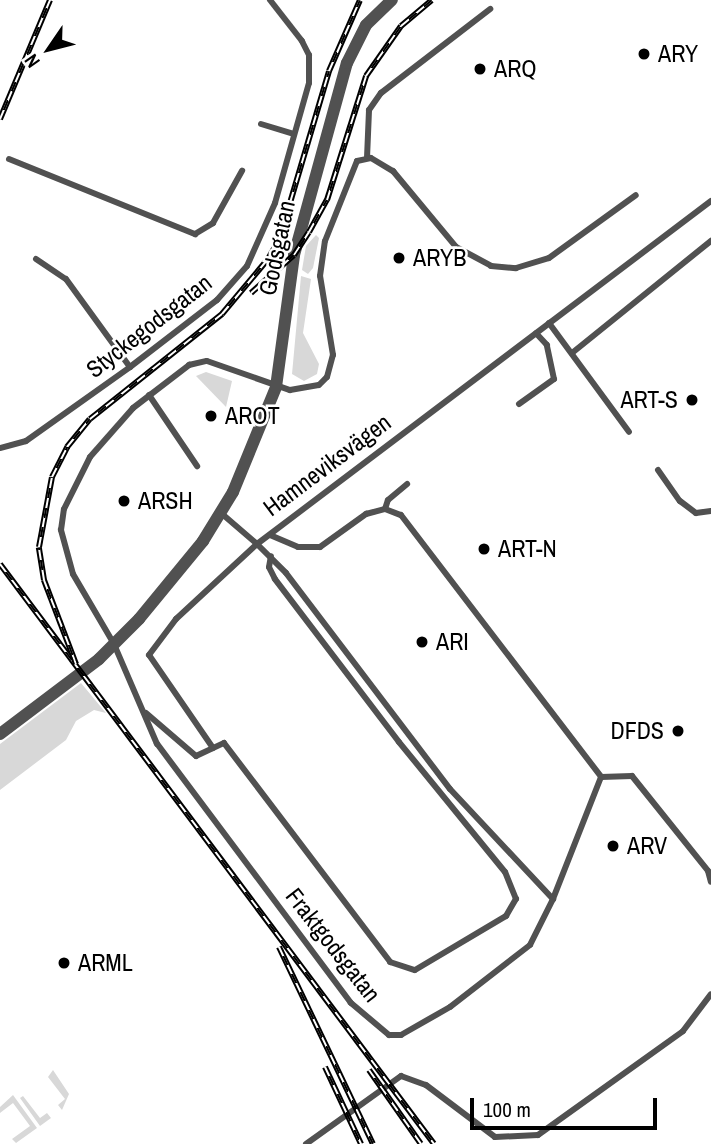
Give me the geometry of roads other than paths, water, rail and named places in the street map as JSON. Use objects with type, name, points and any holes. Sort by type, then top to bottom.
[{"type":"street","name":"Godsgatan","points":[[221,513],[250,458],[276,387],[294,255],[347,63],[366,25],[392,0]]},
{"type":"street","points":[[0,734],[114,644],[163,594],[221,513]]},
{"type":"lane","name":"Styckegodsgatan","points":[[0,448],[26,441],[130,367],[217,300],[247,266],[267,226],[309,83],[309,55],[291,23],[271,0]]},
{"type":"lane","points":[[490,9],[381,93],[369,110],[367,158],[393,171],[456,247],[491,267],[516,268],[549,257],[636,195]]},
{"type":"lane","points":[[261,124],[294,134]]},
{"type":"lane","name":"Fraktgodsgatan","points":[[367,158],[357,161],[349,172],[325,241],[320,276],[331,368],[319,385],[306,389],[276,387],[207,361],[189,365],[149,394],[90,457],[62,520],[73,574],[114,644],[157,744],[318,962],[351,1003],[389,1035],[401,1035],[450,1007],[521,955],[536,937],[601,777]]},
{"type":"lane","points":[[9,159],[195,234],[213,223],[242,171]]},
{"type":"lane","name":"Hamneviksvägen","points":[[221,513],[257,544],[711,201]]},
{"type":"lane","points":[[572,353],[711,241]]},
{"type":"lane","points":[[36,259],[66,279],[130,367]]},
{"type":"lane","points":[[549,323],[629,432]]},
{"type":"lane","points":[[519,404],[554,379],[547,345],[536,333]]},
{"type":"lane","points":[[149,394],[197,466]]},
{"type":"lane","points":[[659,470],[688,507],[696,513],[711,511]]},
{"type":"lane","points":[[385,509],[388,500],[407,484]]},
{"type":"lane","points":[[270,534],[278,542],[298,547],[320,547],[366,514],[385,509],[411,523],[601,777],[632,776],[708,872],[711,882]]},
{"type":"lane","points":[[213,748],[149,656],[176,619],[257,544],[271,556],[450,789],[553,899]]},
{"type":"lane","points":[[144,712],[196,756],[224,743],[390,962],[415,970],[506,916],[516,899],[505,872],[399,742],[275,579],[269,567],[271,556]]},
{"type":"lane","points":[[306,1144],[401,1076],[426,1085],[495,1137],[538,1135],[682,1031],[711,994]]},
{"type":"railway","points":[[0,119],[50,0]]},
{"type":"railway","points":[[76,664],[44,580],[39,547],[52,477],[67,447],[90,419],[222,314],[268,259],[279,240],[329,71],[360,0]]},
{"type":"railway","points":[[251,293],[294,255],[309,232],[327,200],[366,76],[401,26],[432,0]]},
{"type":"railway","points":[[0,564],[434,1144]]},
{"type":"railway","points":[[279,947],[373,1144]]},
{"type":"railway","points":[[325,1067],[361,1144]]},
{"type":"railway","points":[[369,1070],[421,1144]]},
{"type":"place","name":"ARY","points":[[644,54]]},
{"type":"place","name":"ARQ","points":[[480,69]]},
{"type":"place","name":"ARYB","points":[[399,258]]},
{"type":"place","name":"ART-S","points":[[692,400]]},
{"type":"place","name":"AROT","points":[[211,416]]},
{"type":"place","name":"ARSH","points":[[124,501]]},
{"type":"place","name":"ART-N","points":[[484,549]]},
{"type":"place","name":"ARI","points":[[422,642]]},
{"type":"place","name":"DFDS","points":[[678,731]]},
{"type":"place","name":"ARV","points":[[613,846]]},
{"type":"place","name":"ARML","points":[[64,963]]}]
